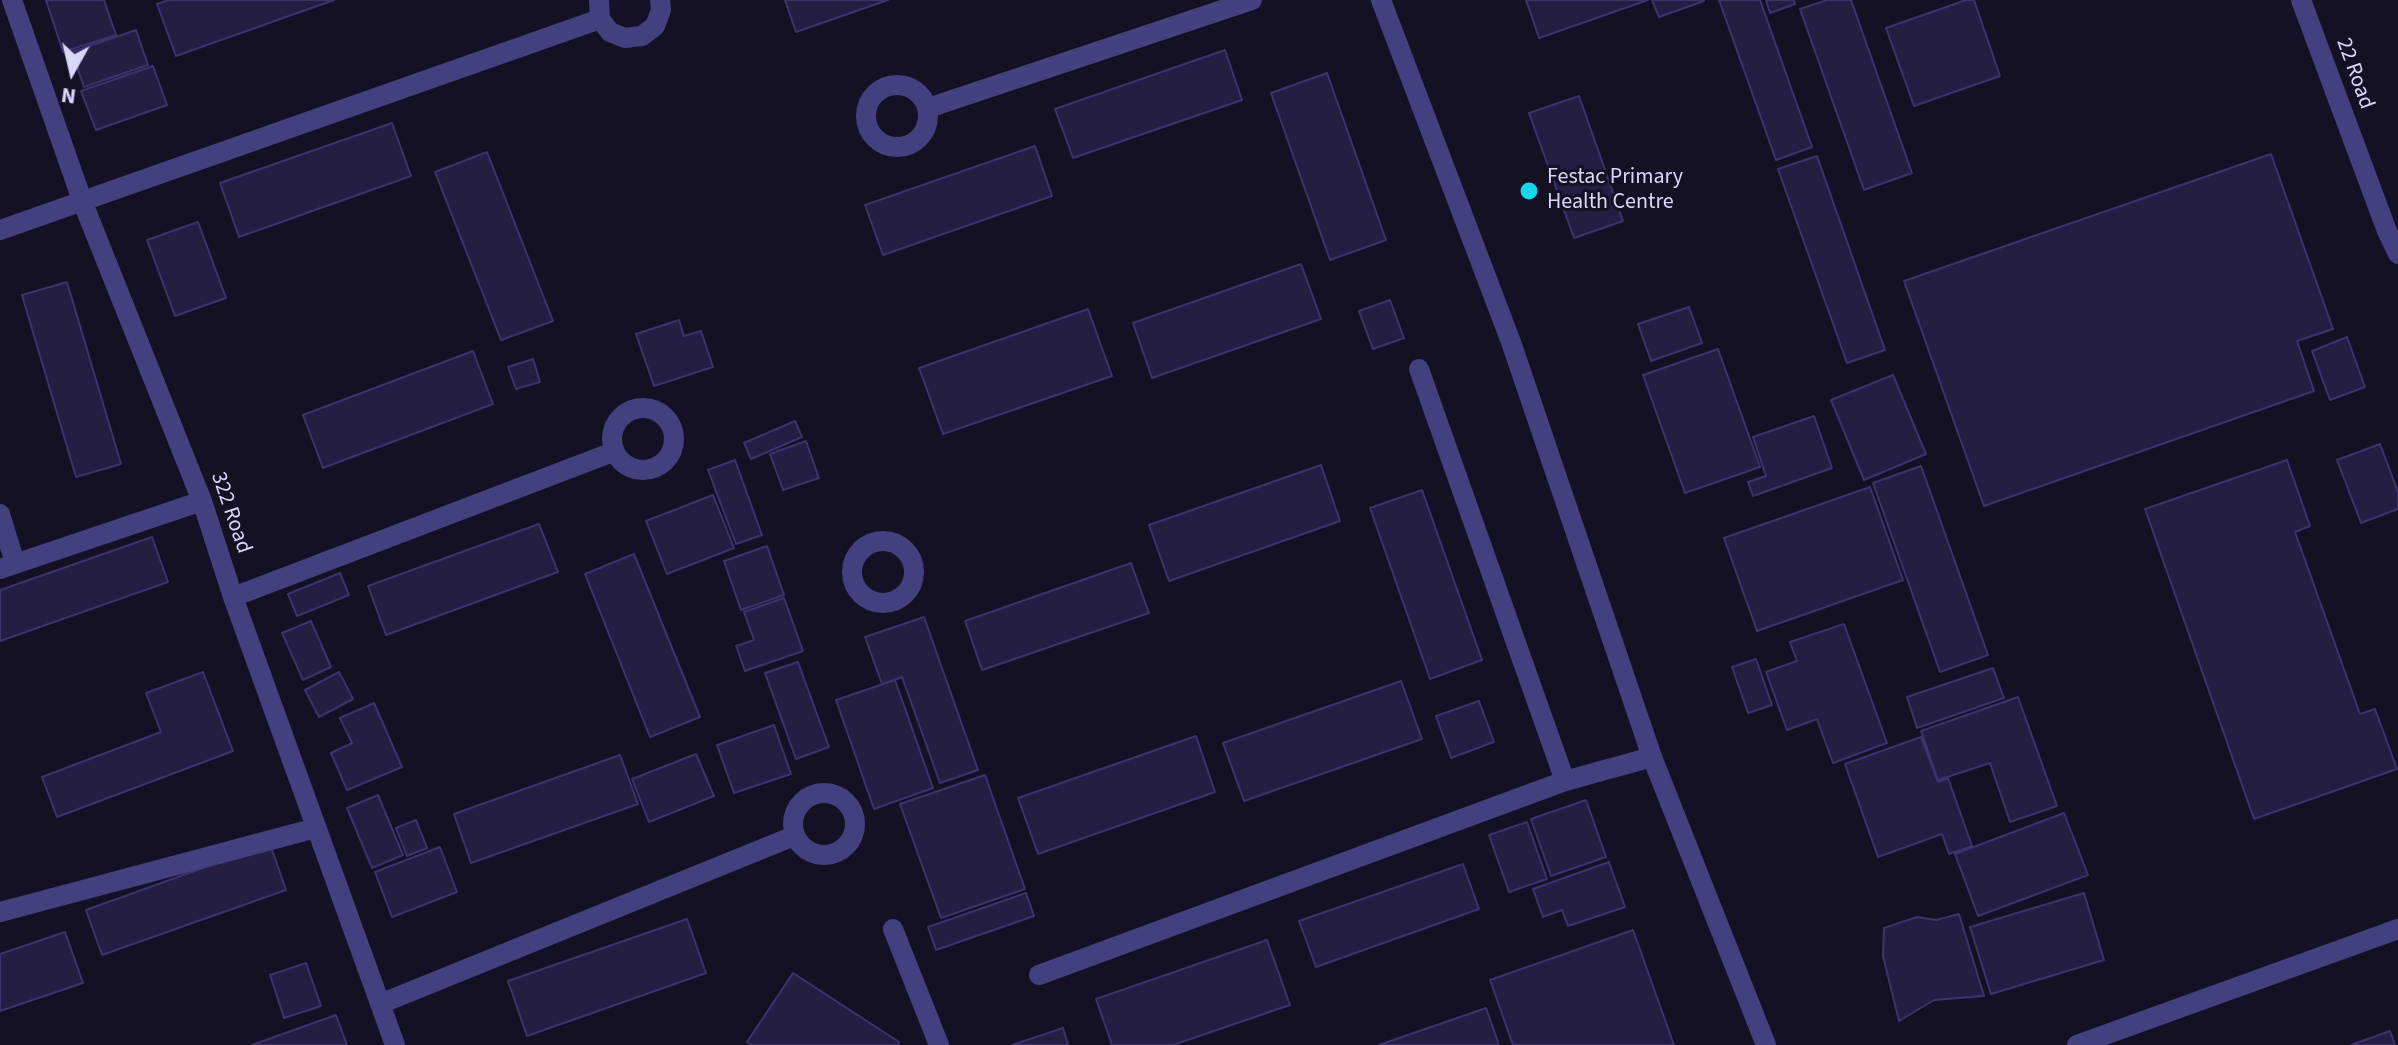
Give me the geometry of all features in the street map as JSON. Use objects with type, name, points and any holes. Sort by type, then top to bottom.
[{"type":"street","name":"322 Road","points":[[12,0],[83,203],[202,501],[233,597],[395,1045]]},
{"type":"street","points":[[0,230],[83,203],[600,10],[610,32],[625,38],[642,36],[655,26],[661,10],[660,0]]},
{"type":"street","points":[[928,108],[1252,0]]},
{"type":"street","points":[[1381,0],[1511,342],[1652,757],[1766,1045]]},
{"type":"street","name":"22 Road","points":[[2301,0],[2392,229],[2398,254]]},
{"type":"street","points":[[1419,369],[1565,781]]},
{"type":"street","points":[[233,597],[613,452]]},
{"type":"street","points":[[0,514],[7,566],[202,501]]},
{"type":"street","points":[[1039,975],[1565,781],[1652,757]]},
{"type":"street","points":[[0,912],[316,828]]},
{"type":"street","points":[[380,1004],[794,836]]},
{"type":"street","points":[[893,929],[939,1045]]},
{"type":"street","points":[[2077,1045],[2398,929]]},
{"type":"building","points":[[46,0],[104,0],[116,35],[63,52]]},
{"type":"building","points":[[169,0],[334,0],[176,56],[157,4]]},
{"type":"building","points":[[785,0],[888,0],[796,32]]},
{"type":"building","points":[[1526,0],[1648,0],[1539,38]]},
{"type":"building","points":[[1652,0],[1704,0],[1704,1],[1659,17]]},
{"type":"building","points":[[1719,0],[1760,0],[1812,147],[1776,160]]},
{"type":"building","points":[[1766,0],[1794,0],[1795,4],[1770,13]]},
{"type":"building","points":[[1827,0],[1851,0],[1912,173],[1864,190],[1800,9]]},
{"type":"building","points":[[1966,0],[1974,0],[2000,76],[1914,106],[1886,28]]},
{"type":"building","points":[[136,30],[148,65],[84,87],[72,52]]},
{"type":"building","points":[[1225,50],[1242,100],[1073,158],[1055,109]]},
{"type":"building","points":[[153,66],[167,105],[96,130],[81,91]]},
{"type":"building","points":[[1327,73],[1386,240],[1330,260],[1271,93]]},
{"type":"building","points":[[1579,96],[1623,221],[1574,238],[1529,113]]},
{"type":"building","points":[[392,123],[411,176],[239,237],[220,183]]},
{"type":"building","points":[[1035,146],[1052,196],[883,255],[865,205]]},
{"type":"building","points":[[487,152],[553,321],[501,340],[435,172]]},
{"type":"building","points":[[2271,154],[2333,329],[2297,341],[2314,391],[1984,506],[1904,281]]},
{"type":"building","points":[[1817,156],[1885,350],[1847,363],[1778,169]]},
{"type":"building","points":[[198,222],[226,298],[175,316],[147,240]]},
{"type":"building","points":[[1301,264],[1321,319],[1152,378],[1133,323]]},
{"type":"building","points":[[67,282],[121,464],[76,477],[22,295]]},
{"type":"building","points":[[1390,300],[1404,338],[1373,349],[1359,311]]},
{"type":"building","points":[[1689,307],[1702,343],[1651,361],[1638,324]]},
{"type":"building","points":[[1088,309],[1112,376],[943,434],[919,368]]},
{"type":"building","points":[[679,320],[684,336],[701,331],[713,367],[654,386],[636,334]]},
{"type":"building","points":[[2347,337],[2365,387],[2330,400],[2312,351]]},
{"type":"building","points":[[1718,349],[1760,467],[1685,493],[1643,375]]},
{"type":"building","points":[[473,351],[493,404],[323,468],[303,415]]},
{"type":"building","points":[[533,359],[540,382],[516,389],[508,367]]},
{"type":"building","points":[[1893,375],[1926,454],[1864,480],[1831,400]]},
{"type":"building","points":[[1814,416],[1832,468],[1753,496],[1748,482],[1766,476],[1753,437]]},
{"type":"building","points":[[795,421],[802,437],[751,459],[744,443]]},
{"type":"building","points":[[806,441],[819,478],[783,490],[770,454]]},
{"type":"building","points":[[2380,444],[2398,492],[2398,509],[2361,523],[2337,460]]},
{"type":"building","points":[[735,460],[762,535],[736,544],[708,470]]},
{"type":"building","points":[[2287,460],[2310,526],[2295,532],[2360,714],[2375,709],[2397,769],[2254,819],[2145,509]]},
{"type":"building","points":[[1321,465],[1340,521],[1169,581],[1149,525]]},
{"type":"building","points":[[1921,466],[1988,655],[1940,672],[1873,483]]},
{"type":"building","points":[[1870,487],[1903,580],[1757,631],[1724,538]]},
{"type":"building","points":[[1422,490],[1482,660],[1430,679],[1370,508]]},
{"type":"building","points":[[713,495],[734,548],[667,574],[646,521]]},
{"type":"building","points":[[539,524],[558,572],[386,635],[368,586]]},
{"type":"building","points":[[152,537],[168,582],[0,641],[0,590]]},
{"type":"building","points":[[767,546],[784,595],[741,610],[724,561]]},
{"type":"building","points":[[634,554],[700,717],[650,737],[585,574]]},
{"type":"building","points":[[1131,563],[1149,613],[982,670],[965,621]]},
{"type":"building","points":[[340,573],[349,595],[297,616],[288,594]]},
{"type":"building","points":[[784,598],[803,651],[745,671],[736,646],[754,640],[744,612]]},
{"type":"building","points":[[924,617],[978,770],[940,783],[902,677],[882,684],[865,637]]},
{"type":"building","points":[[311,621],[331,667],[303,680],[282,633]]},
{"type":"building","points":[[1844,624],[1887,743],[1833,763],[1817,719],[1787,730],[1766,672],[1797,661],[1790,642]]},
{"type":"building","points":[[1756,659],[1772,705],[1748,713],[1732,667]]},
{"type":"building","points":[[798,662],[829,747],[796,759],[765,673]]},
{"type":"building","points":[[1993,668],[2004,698],[1917,728],[1907,697]]},
{"type":"building","points":[[203,672],[233,751],[57,817],[42,777],[161,732],[146,693]]},
{"type":"building","points":[[339,672],[353,699],[319,717],[305,690]]},
{"type":"building","points":[[895,680],[933,788],[874,809],[836,700]]},
{"type":"building","points":[[1401,681],[1422,739],[1244,801],[1223,743]]},
{"type":"building","points":[[2018,697],[2057,806],[2010,822],[1990,763],[1938,780],[1921,731]]},
{"type":"building","points":[[1479,701],[1494,742],[1451,758],[1436,716]]},
{"type":"building","points":[[374,703],[402,767],[347,790],[331,753],[352,743],[340,718]]},
{"type":"building","points":[[774,725],[791,774],[734,793],[717,745]]},
{"type":"building","points":[[1196,736],[1215,792],[1038,854],[1018,798]]},
{"type":"building","points":[[1921,737],[1938,782],[1948,778],[1972,846],[1949,854],[1942,834],[1878,857],[1845,764]]},
{"type":"building","points":[[696,754],[714,796],[649,822],[632,779]]},
{"type":"building","points":[[620,755],[638,804],[471,863],[454,814]]},
{"type":"building","points":[[985,775],[1025,889],[941,918],[900,804]]},
{"type":"building","points":[[378,795],[403,855],[372,868],[347,808]]},
{"type":"building","points":[[1586,800],[1606,857],[1551,876],[1531,819]]},
{"type":"building","points":[[2064,813],[2088,875],[1978,916],[1955,854]]},
{"type":"building","points":[[416,820],[427,848],[407,856],[396,828]]},
{"type":"building","points":[[1527,822],[1547,879],[1509,892],[1489,835]]},
{"type":"building","points":[[270,844],[286,890],[102,955],[86,910]]},
{"type":"building","points":[[440,847],[457,892],[392,917],[375,872]]},
{"type":"building","points":[[1609,862],[1625,907],[1568,926],[1562,910],[1543,917],[1533,889]]},
{"type":"building","points":[[1463,864],[1479,909],[1316,967],[1299,921]]},
{"type":"building","points":[[1026,893],[1034,916],[936,950],[928,927]]},
{"type":"building","points":[[2084,893],[2104,960],[1991,994],[1970,927]]},
{"type":"building","points":[[1959,914],[1984,996],[1934,1000],[1899,1021],[1883,956],[1884,928],[1917,917],[1936,920]]},
{"type":"building","points":[[687,919],[706,973],[527,1036],[508,981]]},
{"type":"building","points":[[1633,930],[1674,1045],[1513,1045],[1490,980]]},
{"type":"building","points":[[65,932],[83,983],[0,1011],[0,954]]},
{"type":"building","points":[[1267,940],[1290,1005],[1173,1045],[1112,1045],[1096,999]]},
{"type":"building","points":[[306,963],[321,1006],[284,1018],[270,975]]},
{"type":"building","points":[[793,973],[899,1042],[898,1045],[752,1045],[747,1042]]},
{"type":"building","points":[[1486,1008],[1499,1045],[1379,1045]]},
{"type":"building","points":[[336,1015],[347,1045],[252,1045]]},
{"type":"building","points":[[1063,1028],[1068,1045],[1012,1045]]},
{"type":"building","points":[[2390,1031],[2395,1045],[2351,1045]]},
{"type":"place","name":"Festac Primary Health Centre","points":[[1529,191]]}]
